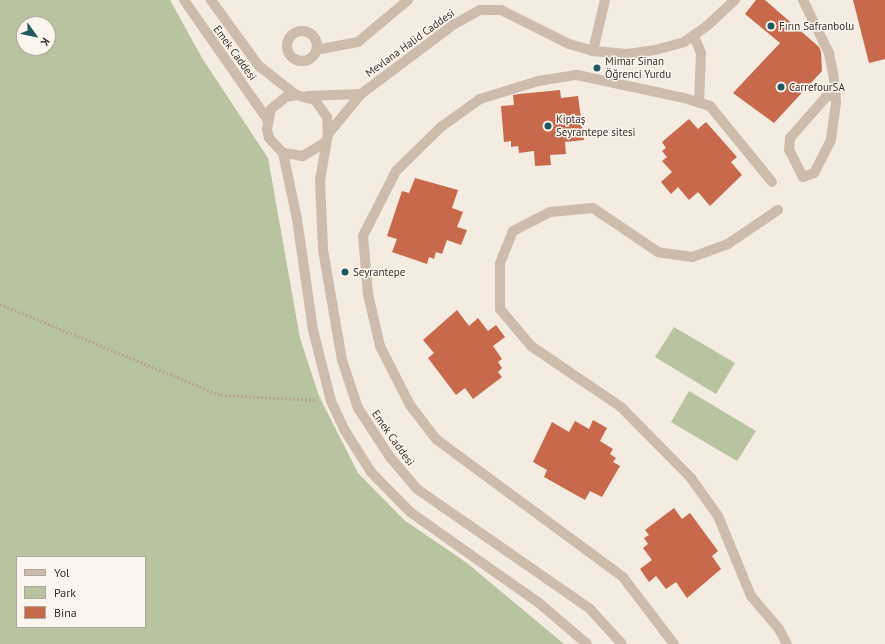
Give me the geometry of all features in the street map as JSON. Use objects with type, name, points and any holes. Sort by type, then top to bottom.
[{"type":"street","name":"Emek Caddesi","points":[[184,0],[267,119],[269,138],[282,152],[297,219],[313,330],[331,401],[344,429],[371,472],[410,512],[539,603],[587,644]]},
{"type":"street","name":"Emek Caddesi","points":[[211,0],[259,66],[322,108],[327,117],[326,139],[320,180],[323,250],[342,360],[358,408],[390,457],[417,489],[590,609],[622,644]]},
{"type":"street","points":[[316,50],[358,42],[408,0]]},
{"type":"street","points":[[593,51],[605,0]]},
{"type":"street","name":"Mevlana Halid Caddesi","points":[[326,139],[361,94],[453,25],[480,10],[501,10],[569,44],[593,51],[627,54],[655,50],[694,36],[735,0]]},
{"type":"street","points":[[803,0],[829,53],[836,94],[835,120],[831,140],[814,173],[803,177],[788,150],[790,138],[826,97],[836,94]]},
{"type":"street","points":[[694,36],[701,53],[699,103]]},
{"type":"street","points":[[674,644],[623,577],[436,439],[410,405],[380,346],[368,294],[364,236],[396,171],[441,127],[480,99],[538,81],[577,76],[710,106],[772,182]]},
{"type":"street","points":[[267,119],[278,102],[301,95],[361,94]]},
{"type":"street","points":[[282,152],[303,156],[326,139]]},
{"type":"street","points":[[778,210],[728,244],[692,257],[658,252],[593,208],[550,212],[513,231],[500,264],[500,309],[532,346],[621,407],[691,478],[718,516],[751,596],[779,629],[787,644]]},
{"type":"path","points":[[0,304],[221,395],[331,401]]},
{"type":"green space","points":[[0,0],[170,0],[202,58],[268,158],[300,338],[319,396],[358,473],[404,520],[467,563],[564,644],[0,644]]},
{"type":"green space","points":[[674,327],[735,363],[716,394],[655,357]]},
{"type":"green space","points":[[689,391],[756,431],[737,461],[671,422]]},
{"type":"building","points":[[756,0],[765,0],[819,47],[821,52],[822,71],[774,123],[733,93],[780,43],[745,14]]},
{"type":"building","points":[[853,0],[885,0],[885,59],[869,63]]},
{"type":"building","name":"Kiptaş Seyrantepe sitesi","points":[[560,90],[561,98],[578,96],[584,140],[565,142],[566,154],[550,155],[551,165],[535,166],[534,151],[519,153],[518,146],[511,147],[511,141],[504,142],[501,106],[514,105],[513,95]]},
{"type":"building","points":[[689,119],[698,129],[706,122],[737,157],[731,162],[742,175],[710,206],[698,192],[689,200],[678,187],[671,194],[661,182],[672,172],[662,161],[667,157],[662,151],[666,148],[662,142]]},
{"type":"building","points":[[415,178],[458,190],[452,208],[463,212],[457,227],[467,230],[461,245],[447,240],[442,254],[436,252],[434,259],[429,257],[427,264],[392,252],[397,239],[387,236],[402,191],[409,193]]},
{"type":"building","points":[[457,310],[469,326],[478,318],[488,331],[496,325],[505,337],[493,346],[502,359],[498,362],[502,368],[498,372],[502,377],[473,399],[465,388],[456,395],[428,358],[434,353],[423,340]]},
{"type":"building","points":[[593,420],[607,428],[600,441],[613,449],[610,454],[616,458],[613,462],[620,466],[602,497],[590,491],[585,500],[544,477],[547,470],[533,462],[552,422],[569,432],[575,421],[589,429]]},
{"type":"building","points":[[674,508],[682,519],[690,513],[718,551],[712,556],[721,569],[687,598],[676,582],[666,589],[656,576],[649,582],[640,569],[652,560],[643,548],[648,544],[644,538],[649,535],[645,530]]},
{"type":"place","name":"Fırın Safranbolu","points":[[771,26]]},
{"type":"place","name":"Mimar Sinan Öğrenci Yurdu","points":[[597,68]]},
{"type":"place","name":"CarrefourSA","points":[[781,87]]},
{"type":"place","name":"Kiptaş Seyrantepe sitesi","points":[[548,126]]},
{"type":"place","name":"Seyrantepe","points":[[345,272]]}]
